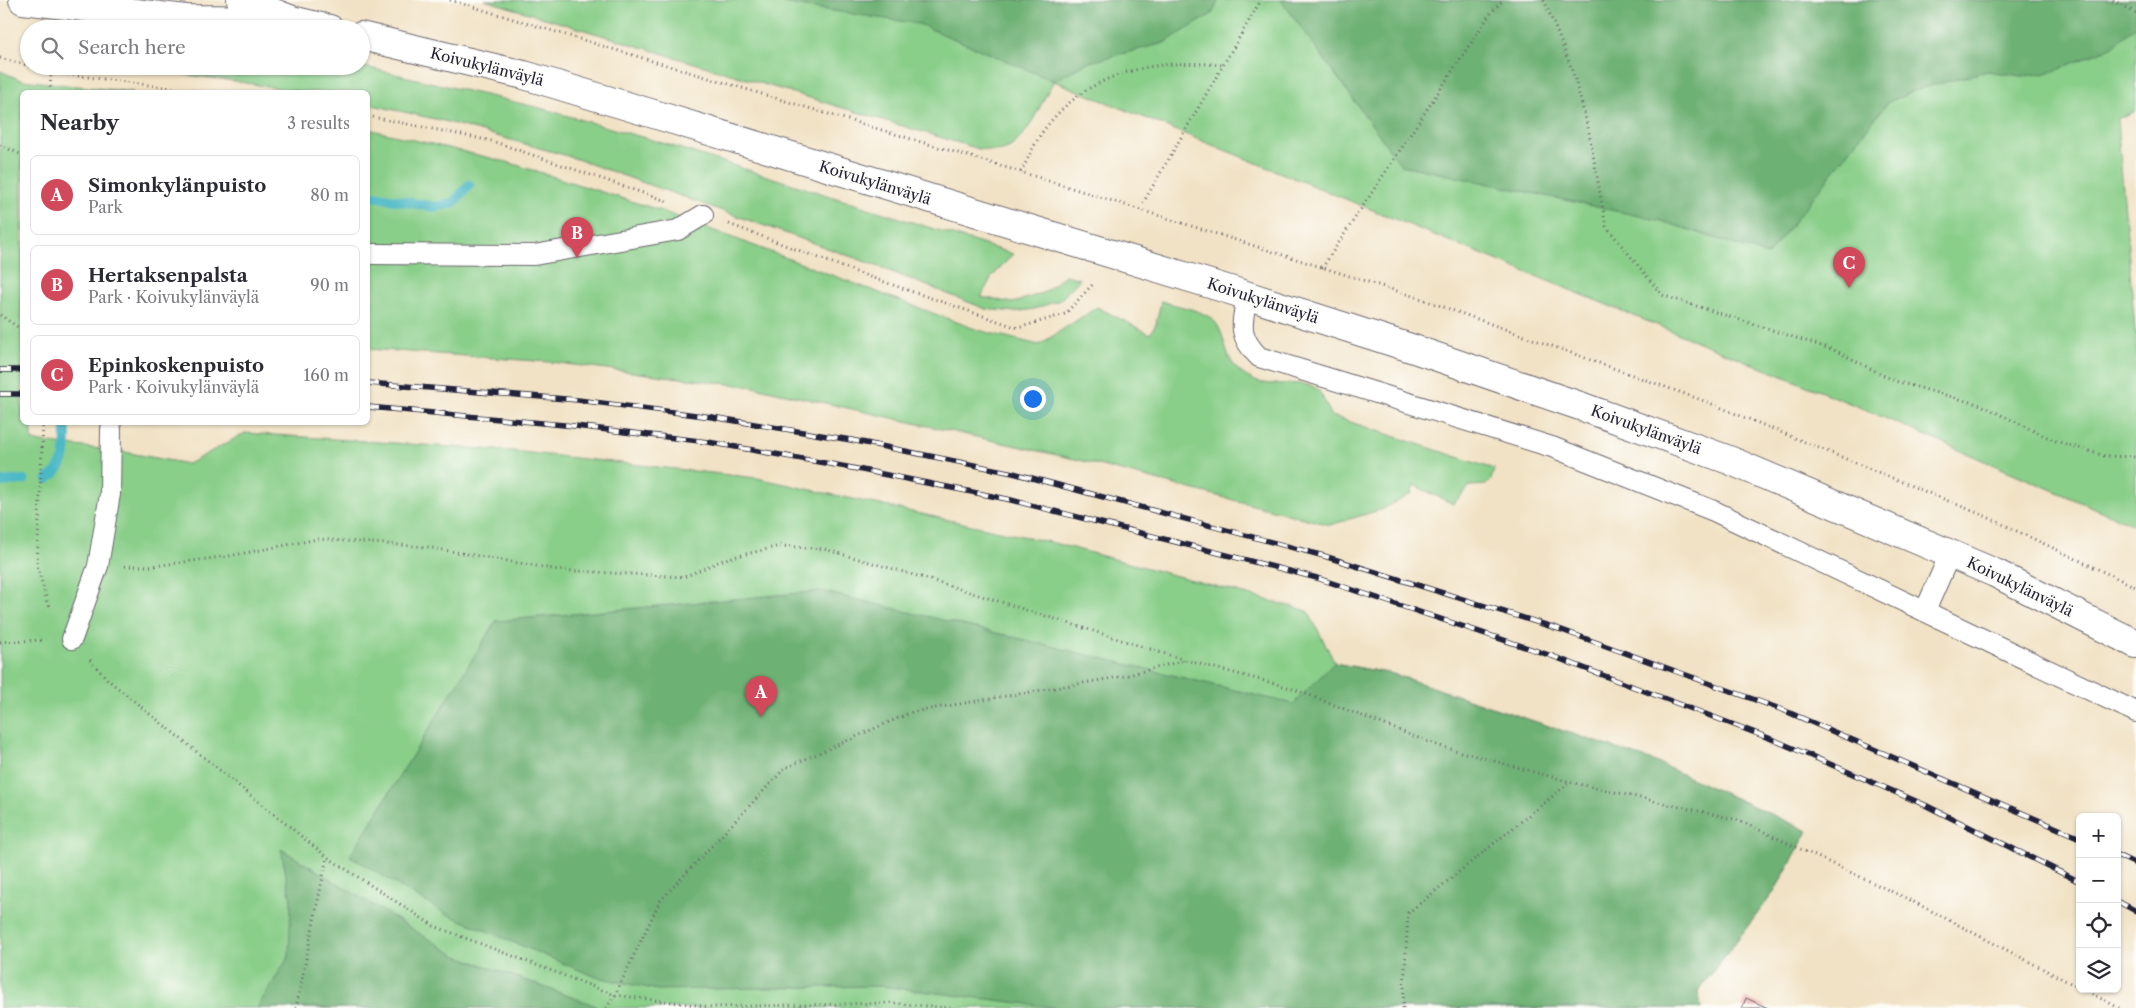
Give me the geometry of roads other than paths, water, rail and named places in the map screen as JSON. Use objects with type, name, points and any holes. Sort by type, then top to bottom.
[{"type":"main road","points":[[24,0],[186,19],[292,20]]},
{"type":"main road","points":[[241,0],[292,20]]},
{"type":"main road","name":"Koivukylänväylä","points":[[370,38],[524,75],[1246,296],[1432,355],[1710,453],[1995,573],[2136,644]]},
{"type":"lane","points":[[370,254],[534,255],[678,230],[703,214]]},
{"type":"lane","points":[[1246,296],[1242,327],[1247,345],[1259,357],[1552,447],[1714,511],[2136,712]]},
{"type":"lane","points":[[72,639],[98,566],[110,494],[111,429]]},
{"type":"lane","points":[[1925,611],[1950,554]]},
{"type":"waterway","points":[[370,195],[434,207],[453,203],[469,185]]},
{"type":"waterway","points":[[48,479],[55,473],[63,461],[66,447],[66,425]]},
{"type":"waterway","points":[[0,482],[24,480]]},
{"type":"railway","points":[[0,370],[20,370]]},
{"type":"railway","points":[[370,383],[578,400],[712,417],[851,440],[1013,473],[1324,556],[1559,629],[1783,710],[2076,836]]},
{"type":"railway","points":[[0,394],[20,394]]},
{"type":"railway","points":[[370,407],[575,426],[708,442],[847,467],[1007,499],[1317,578],[1552,656],[1774,740],[1925,805],[2076,880]]},
{"type":"railway","points":[[2121,857],[2136,864]]},
{"type":"railway","points":[[2121,903],[2136,911]]},
{"type":"place","name":"Hertaksenpalsta","points":[[577,258]]},
{"type":"place","name":"Epinkoskenpuisto","points":[[1849,288]]},
{"type":"place","name":"Simonkylänpuisto","points":[[761,717]]}]
